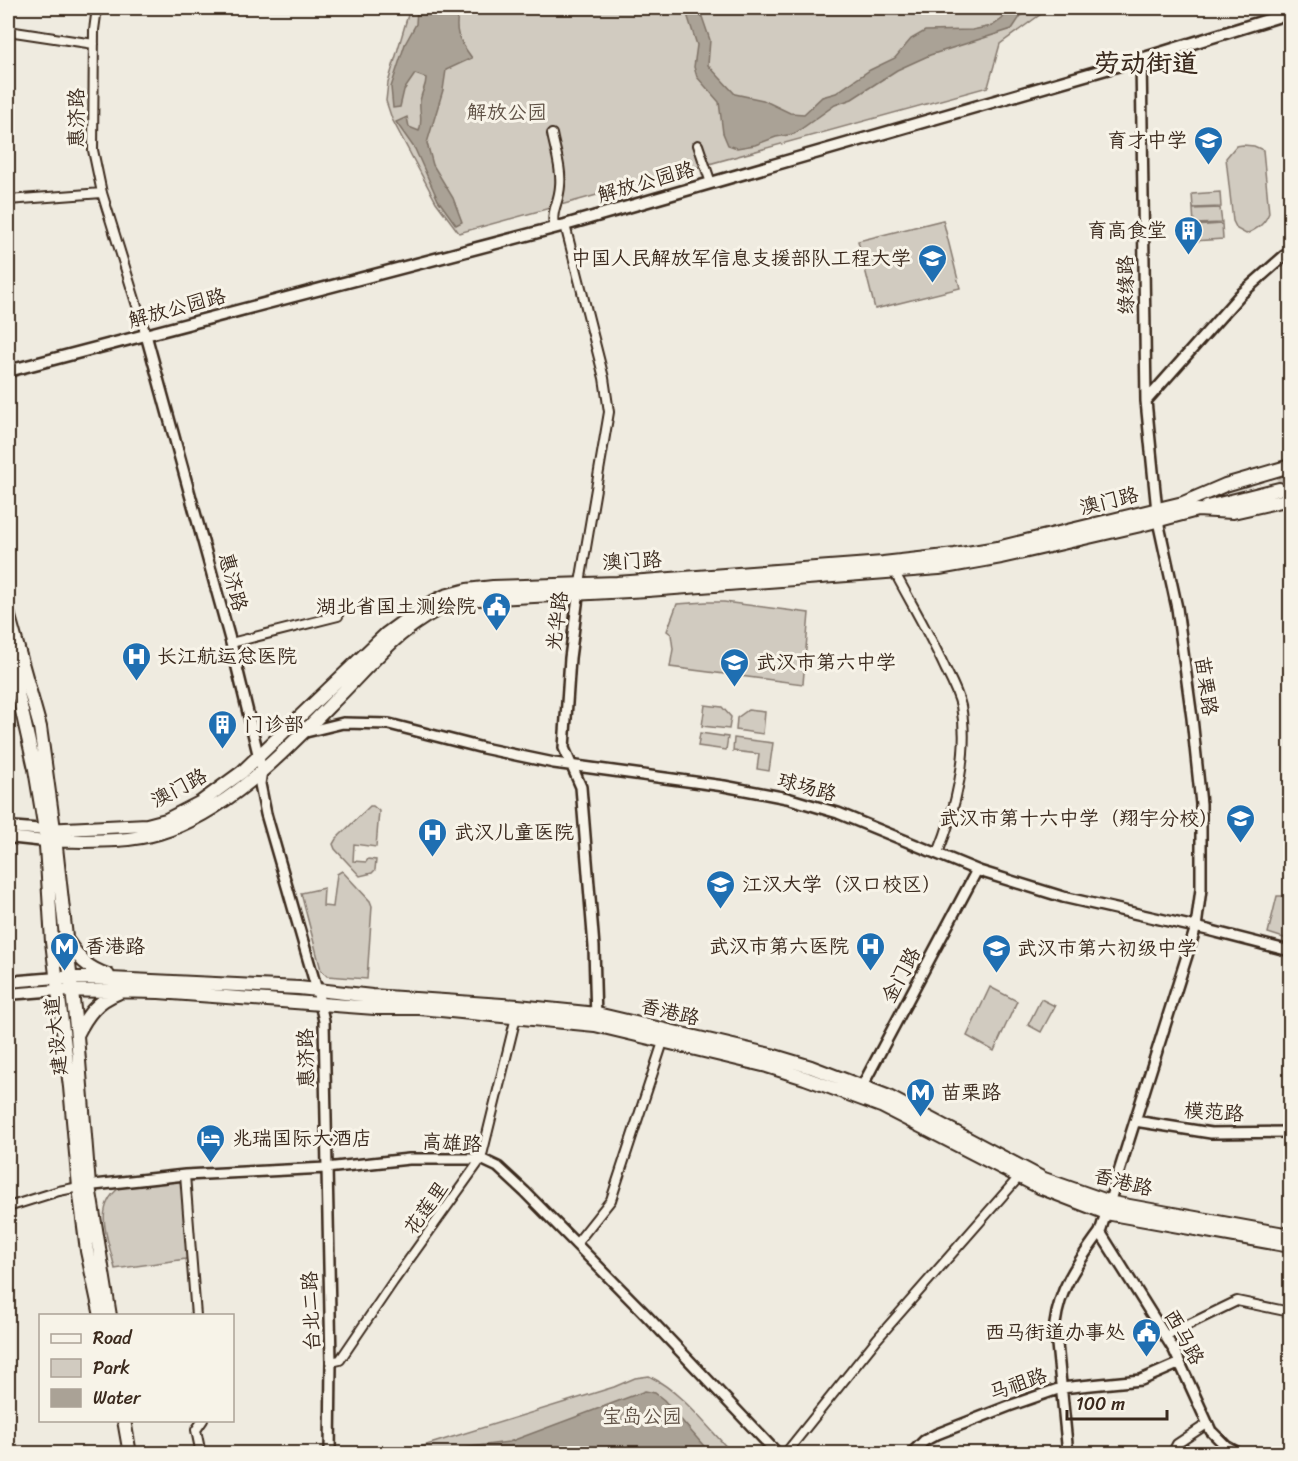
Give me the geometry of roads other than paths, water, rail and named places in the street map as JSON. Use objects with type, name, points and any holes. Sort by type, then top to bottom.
[{"type":"main road","name":"解放公园路","points":[[8,371],[559,226],[1141,58],[1290,12]]},
{"type":"main road","name":"澳门路","points":[[50,835],[130,827],[166,819],[184,812],[216,792],[258,757],[386,634],[423,607],[445,596],[467,590],[493,587],[579,588],[939,568],[1001,557],[1157,515],[1225,485],[1290,466]]},
{"type":"main road","points":[[1183,503],[1278,484],[1197,510]]},
{"type":"main road","name":"澳门路","points":[[50,835],[106,840],[140,837],[178,826],[217,805],[242,788],[301,734],[380,653],[430,614],[452,604],[617,583],[883,563],[955,555],[1157,515],[1197,510],[1233,512],[1290,499]]},
{"type":"main road","name":"建设大道","points":[[8,613],[15,682]]},
{"type":"main road","name":"建设大道","points":[[8,649],[50,835],[64,936],[64,984],[77,1036],[87,1251],[101,1314]]},
{"type":"main road","points":[[8,827],[50,835]]},
{"type":"main road","points":[[8,837],[50,835]]},
{"type":"main road","name":"建设大道","points":[[50,835],[64,984],[70,1087],[84,1187],[110,1314]]},
{"type":"main road","points":[[64,936],[81,961],[120,986],[93,1009],[77,1036]]},
{"type":"main road","name":"香港路","points":[[8,982],[317,990],[518,1006],[771,1055],[811,1067],[1039,1187],[1108,1207],[1290,1246]]},
{"type":"main road","name":"香港路","points":[[8,994],[64,984]]},
{"type":"main road","name":"香港路","points":[[120,986],[159,992],[375,1008],[420,1008],[516,1017],[596,1020],[663,1042],[767,1066],[860,1092],[886,1096],[1044,1179],[1108,1207],[1290,1235]]},
{"type":"main road","points":[[118,1422],[123,1454]]},
{"type":"main road","points":[[124,1422],[130,1454]]},
{"type":"street","name":"惠济路","points":[[97,8],[94,44],[93,150],[102,193],[146,335],[231,643],[262,770],[260,784],[266,814],[320,1003],[324,1021],[326,1168]]},
{"type":"street","points":[[8,31],[94,44]]},
{"type":"street","name":"绿缘路","points":[[1141,58],[1146,401],[1157,515]]},
{"type":"street","points":[[552,134],[561,184],[552,215],[559,226]]},
{"type":"street","points":[[698,145],[711,183]]},
{"type":"street","points":[[8,200],[102,193]]},
{"type":"street","name":"光华路","points":[[559,226],[604,378],[609,412],[579,588],[570,658],[564,748],[581,787],[594,947],[596,1020]]},
{"type":"street","points":[[1146,401],[1240,295],[1290,252]]},
{"type":"street","name":"苗栗路","points":[[1068,1454],[1055,1324],[1058,1304],[1071,1273],[1100,1232],[1197,927],[1201,889],[1201,804],[1192,718],[1177,608],[1157,515]]},
{"type":"street","points":[[894,571],[939,655],[960,704],[964,735],[958,781],[950,824],[938,853]]},
{"type":"street","points":[[231,643],[338,616]]},
{"type":"street","name":"球场路","points":[[301,734],[343,723],[389,724],[483,748],[573,766],[594,767],[788,798],[838,813],[977,870],[1064,897],[1290,951]]},
{"type":"street","name":"金门路","points":[[860,1092],[977,870]]},
{"type":"street","name":"花莲里","points":[[331,1362],[340,1360],[482,1159],[516,1017]]},
{"type":"street","points":[[576,1244],[611,1200],[663,1042]]},
{"type":"street","name":"模范路","points":[[1136,1121],[1211,1133],[1290,1132]]},
{"type":"street","name":"高雄路","points":[[8,1207],[59,1191],[185,1175],[326,1168],[409,1159],[482,1159],[498,1167],[576,1244],[778,1454]]},
{"type":"street","name":"台北二路","points":[[326,1168],[331,1362],[330,1454]]},
{"type":"street","points":[[185,1175],[196,1314]]},
{"type":"street","points":[[785,1454],[877,1339],[1019,1177]]},
{"type":"street","name":"西马路","points":[[1100,1232],[1180,1363],[1211,1431],[1226,1446],[1240,1454]]},
{"type":"street","points":[[1164,1336],[1237,1301],[1290,1312]]},
{"type":"street","name":"马祖路","points":[[911,1454],[924,1441],[937,1434],[1061,1388],[1141,1380],[1180,1363]]},
{"type":"street","points":[[201,1454],[196,1430],[202,1422]]},
{"type":"street","points":[[1172,1454],[1178,1444],[1207,1424]]},
{"type":"water","points":[[417,8],[460,8],[457,23],[458,34],[472,58],[446,70],[443,90],[427,143],[433,165],[453,198],[462,222],[456,225],[438,200],[415,149],[396,122],[407,117],[409,127],[419,131],[420,101],[426,78],[415,74],[404,90],[400,107],[393,108],[391,87],[405,44],[416,24]]},
{"type":"water","points":[[685,8],[699,8],[710,40],[708,65],[735,94],[763,100],[790,113],[804,114],[822,97],[836,93],[870,70],[895,58],[911,39],[925,31],[972,30],[992,26],[1002,19],[1010,8],[1026,8],[1012,29],[930,55],[897,70],[852,99],[835,105],[794,134],[737,148],[728,145],[723,133],[719,102],[697,77],[694,67],[697,45]]},
{"type":"water","points":[[645,1391],[655,1393],[664,1400],[710,1453],[447,1453],[462,1448],[509,1442]]},
{"type":"tunnel","points":[[1277,479],[1290,475]]},
{"type":"tunnel","points":[[1279,489],[1290,486]]},
{"type":"place","name":"育才中学","points":[[1208,166]]},
{"type":"place","name":"育高食堂","points":[[1188,256]]},
{"type":"place","name":"中国人民解放军信息支援部队工程大学","points":[[932,284]]},
{"type":"place","name":"湖北省国土测绘院","points":[[497,632]]},
{"type":"place","name":"长江航运总医院","points":[[136,682]]},
{"type":"place","name":"武汉市第六中学","points":[[735,688]]},
{"type":"place","name":"门诊部","points":[[223,750]]},
{"type":"place","name":"武汉市第十六中学（翔宇分校）","points":[[1240,844]]},
{"type":"place","name":"武汉儿童医院","points":[[433,858]]},
{"type":"place","name":"江汉大学（汉口校区）","points":[[721,910]]},
{"type":"place","name":"香港路","points":[[64,972]]},
{"type":"place","name":"武汉市第六医院","points":[[870,972]]},
{"type":"place","name":"武汉市第六初级中学","points":[[996,974]]},
{"type":"place","name":"苗栗路","points":[[920,1118]]},
{"type":"place","name":"兆瑞国际大酒店","points":[[211,1164]]},
{"type":"place","name":"西马街道办事处","points":[[1146,1358]]},
{"type":"district","name":"劳动街道","points":[[1146,63]]},
{"type":"park label","name":"解放公园","points":[[507,112]]},
{"type":"park label","name":"宝岛公园","points":[[642,1416]]}]
